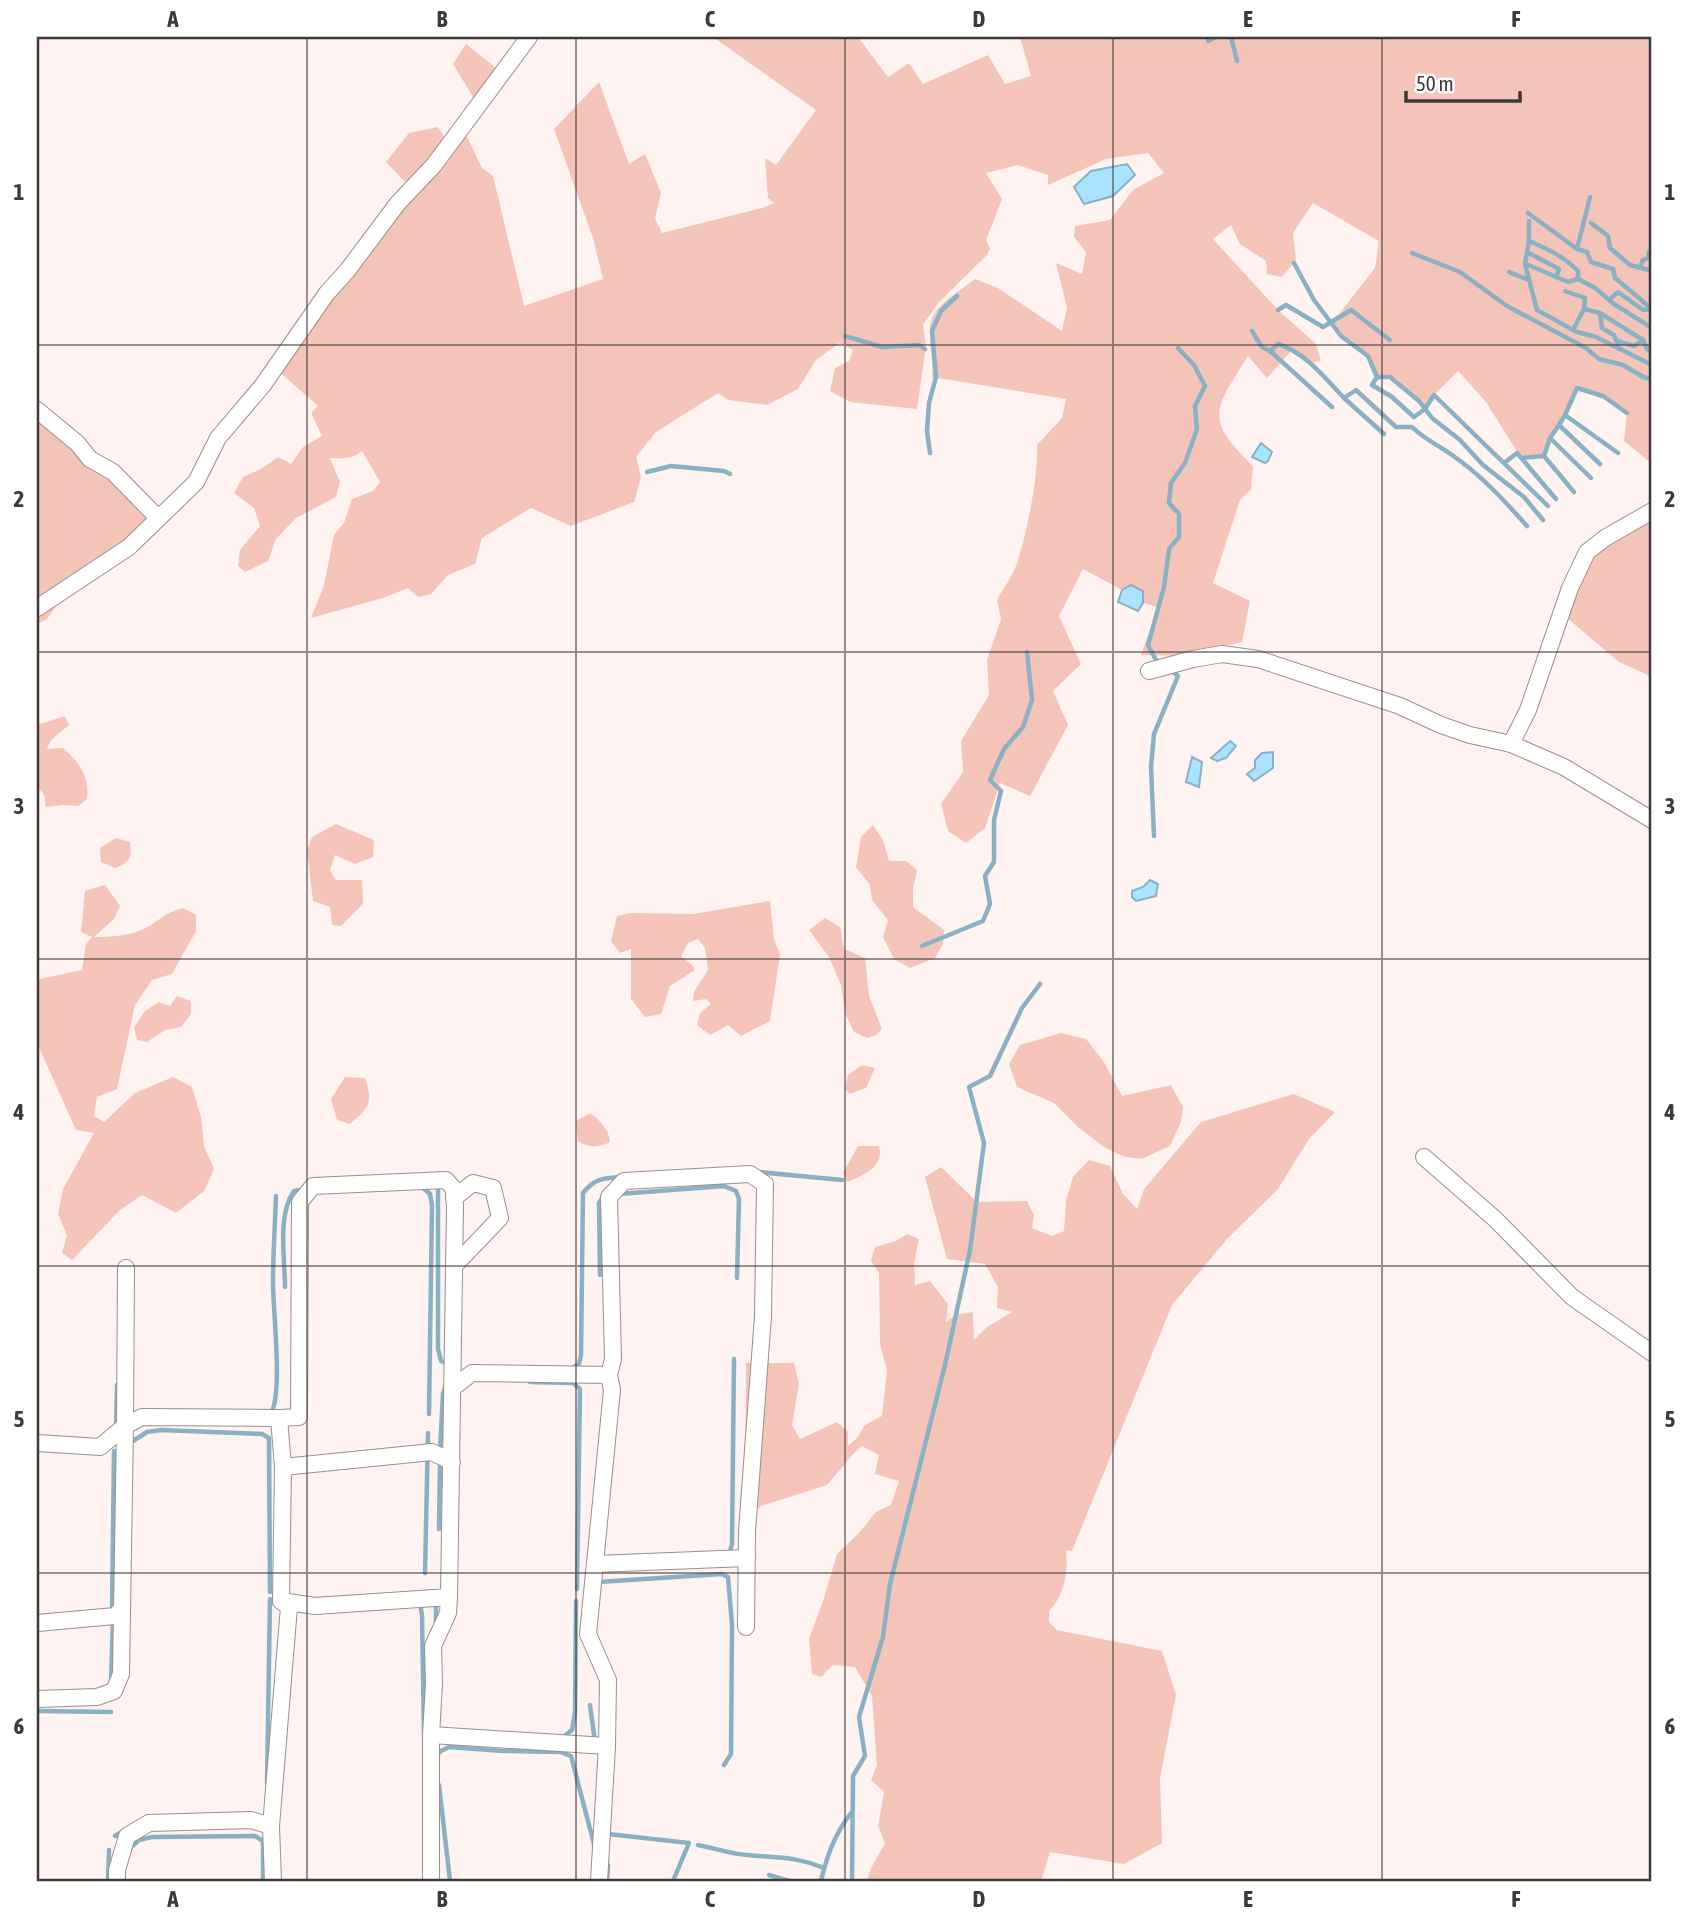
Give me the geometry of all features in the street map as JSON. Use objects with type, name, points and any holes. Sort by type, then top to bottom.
[{"type":"street","points":[[37,608],[129,547],[196,482],[218,438],[263,385],[327,293],[398,203],[435,164],[529,37]]},
{"type":"street","points":[[37,410],[77,443],[90,459],[113,472],[158,518]]},
{"type":"street","points":[[1511,744],[1528,709],[1570,588],[1587,552],[1605,538],[1652,511]]},
{"type":"street","points":[[1149,671],[1222,654],[1258,659],[1400,706],[1470,735],[1511,744],[1564,767],[1652,820]]},
{"type":"street","points":[[1424,1157],[1495,1219],[1572,1297],[1652,1353]]},
{"type":"street","points":[[599,1881],[608,1680],[588,1634],[612,1390],[609,1375],[612,1359],[609,1197],[624,1181],[750,1174],[765,1184],[762,1316],[747,1558],[746,1627]]},
{"type":"street","points":[[37,1443],[100,1447],[125,1426],[142,1417],[299,1417],[300,1202],[313,1186],[446,1180],[454,1189],[454,1387],[449,1613],[433,1646],[435,1683],[431,1735],[431,1881]]},
{"type":"street","points":[[454,1198],[473,1183],[493,1188],[500,1218],[454,1266]]},
{"type":"street","points":[[37,1699],[97,1697],[114,1691],[121,1674],[127,1268]]},
{"type":"street","points":[[453,1360],[472,1373],[609,1375]]},
{"type":"street","points":[[454,1387],[472,1373]]},
{"type":"street","points":[[279,1418],[283,1467],[281,1601]]},
{"type":"street","points":[[283,1467],[432,1452],[452,1462]]},
{"type":"street","points":[[595,1564],[747,1558]]},
{"type":"street","points":[[281,1601],[315,1606],[449,1597]]},
{"type":"street","points":[[273,1881],[271,1826],[289,1607],[281,1601]]},
{"type":"street","points":[[37,1623],[115,1616],[122,1609]]},
{"type":"street","points":[[431,1735],[607,1746]]},
{"type":"street","points":[[117,1881],[117,1870],[127,1836],[149,1823],[251,1820],[271,1826]]},
{"type":"shaded area","points":[[713,37],[858,37],[888,77],[909,63],[923,84],[988,55],[1005,84],[1031,76],[1020,37],[1652,37],[1652,464],[1624,441],[1627,413],[1603,396],[1577,389],[1550,438],[1544,456],[1521,458],[1486,402],[1458,371],[1434,395],[1425,409],[1390,377],[1377,377],[1368,356],[1341,336],[1332,323],[1375,268],[1379,241],[1313,203],[1293,233],[1296,260],[1282,277],[1267,274],[1266,261],[1240,244],[1231,225],[1213,239],[1278,310],[1316,344],[1321,361],[1310,363],[1293,349],[1267,378],[1248,356],[1222,401],[1219,413],[1226,436],[1253,466],[1251,490],[1240,500],[1213,583],[1250,601],[1242,642],[1182,656],[1141,655],[1158,607],[1143,603],[1143,591],[1132,585],[1122,590],[1083,569],[1059,616],[1081,664],[1053,691],[1068,725],[1030,796],[1000,783],[985,828],[966,843],[948,831],[941,804],[963,772],[961,741],[989,695],[987,660],[1001,619],[997,600],[1014,570],[1021,548],[1034,486],[1037,445],[1062,418],[1066,399],[932,377],[931,321],[943,303],[975,279],[998,288],[1062,331],[1067,308],[1056,263],[1082,274],[1086,252],[1074,237],[1075,226],[1110,220],[1133,190],[1164,173],[1148,153],[1106,159],[1048,185],[1048,175],[1018,165],[986,173],[1002,199],[986,240],[990,249],[938,303],[923,325],[926,346],[917,409],[850,402],[830,391],[835,368],[849,361],[853,350],[839,343],[816,360],[798,389],[767,405],[728,400],[718,393],[656,432],[636,457],[641,477],[634,502],[571,526],[531,508],[482,538],[475,564],[448,575],[431,594],[418,597],[408,588],[383,598],[311,618],[324,585],[334,535],[344,523],[352,499],[373,491],[380,482],[362,451],[347,458],[330,458],[340,482],[336,497],[296,518],[276,539],[268,561],[245,572],[238,566],[240,550],[260,526],[254,508],[234,493],[243,477],[278,457],[291,464],[303,447],[322,436],[311,413],[318,406],[276,369],[464,130],[482,168],[493,176],[524,306],[603,279],[593,238],[554,129],[599,82],[629,164],[645,154],[661,193],[655,219],[662,233],[774,203],[768,198],[765,158],[776,165],[816,110]]},
{"type":"shaded area","points":[[466,44],[499,70],[476,102],[453,64]]},
{"type":"shaded area","points":[[438,127],[448,143],[410,187],[386,162],[409,133]]},
{"type":"shaded area","points":[[37,401],[60,434],[112,478],[148,518],[59,602],[47,619],[37,624]]},
{"type":"shaded area","points":[[1652,518],[1652,677],[1619,662],[1566,617],[1592,554]]},
{"type":"shaded area","points":[[65,716],[69,725],[51,740],[47,749],[63,748],[74,759],[85,777],[87,799],[78,806],[46,807],[44,794],[37,787],[37,725]]},
{"type":"shaded area","points":[[336,824],[374,840],[373,857],[355,864],[335,855],[330,870],[336,880],[362,880],[363,904],[341,926],[332,925],[330,907],[313,901],[307,850],[312,837]]},
{"type":"shaded area","points":[[873,825],[883,840],[889,861],[906,861],[917,870],[913,907],[944,930],[943,944],[935,958],[910,968],[894,959],[883,937],[888,920],[872,900],[870,885],[856,867],[861,837]]},
{"type":"shaded area","points":[[116,838],[130,842],[131,852],[127,862],[115,868],[101,862],[100,848]]},
{"type":"shaded area","points":[[105,885],[120,906],[114,919],[94,937],[119,936],[138,931],[183,908],[196,915],[196,931],[172,974],[152,980],[135,1005],[117,1089],[97,1097],[94,1116],[104,1122],[135,1093],[173,1077],[192,1087],[201,1117],[204,1146],[214,1169],[204,1191],[176,1213],[142,1195],[120,1210],[72,1260],[62,1253],[67,1235],[58,1214],[63,1189],[94,1133],[76,1130],[37,1043],[37,986],[40,979],[82,970],[86,944],[92,937],[81,932],[85,891]]},
{"type":"shaded area","points":[[770,901],[774,939],[780,955],[770,1021],[741,1036],[728,1025],[710,1035],[697,1025],[700,1013],[711,1004],[706,999],[693,1001],[694,992],[708,970],[705,948],[698,939],[688,943],[681,956],[695,970],[670,986],[661,1014],[645,1017],[631,999],[631,949],[620,953],[611,941],[617,916],[631,913],[693,914]]},
{"type":"shaded area","points":[[825,918],[840,927],[844,949],[865,958],[869,996],[882,1029],[876,1035],[867,1038],[854,1032],[845,1013],[841,985],[829,957],[809,930]]},
{"type":"shaded area","points":[[177,996],[191,1001],[191,1014],[181,1027],[165,1030],[147,1042],[137,1040],[134,1027],[145,1011],[159,1002],[170,1006]]},
{"type":"shaded area","points":[[1061,1033],[1086,1039],[1104,1062],[1122,1096],[1171,1085],[1183,1107],[1181,1122],[1170,1146],[1142,1159],[1125,1157],[1104,1147],[1078,1127],[1054,1103],[1017,1087],[1009,1064],[1020,1045]]},
{"type":"shaded area","points":[[862,1065],[875,1068],[866,1088],[850,1094],[845,1089],[848,1075]]},
{"type":"shaded area","points":[[345,1077],[365,1078],[369,1094],[365,1109],[350,1124],[337,1120],[331,1099]]},
{"type":"shaded area","points":[[1294,1094],[1335,1112],[1309,1139],[1278,1189],[1227,1239],[1172,1305],[1072,1551],[1066,1550],[1064,1583],[1059,1598],[1049,1611],[1049,1622],[1057,1630],[1162,1651],[1176,1695],[1160,1778],[1162,1843],[1124,1864],[1050,1852],[1041,1881],[867,1881],[885,1843],[878,1826],[884,1792],[871,1780],[877,1765],[872,1696],[855,1667],[833,1665],[821,1677],[812,1674],[809,1639],[837,1554],[876,1512],[891,1505],[899,1481],[875,1474],[879,1455],[862,1446],[827,1485],[761,1506],[745,1520],[746,1363],[794,1363],[799,1384],[792,1425],[800,1439],[837,1422],[848,1432],[848,1446],[865,1425],[882,1416],[887,1370],[880,1344],[879,1273],[871,1261],[875,1247],[896,1241],[907,1234],[919,1239],[914,1263],[915,1285],[930,1281],[948,1304],[946,1322],[955,1315],[973,1312],[974,1340],[987,1327],[1012,1312],[997,1308],[998,1287],[985,1264],[947,1259],[925,1177],[941,1167],[977,1202],[1027,1201],[1034,1215],[1032,1228],[1052,1236],[1064,1231],[1066,1200],[1073,1177],[1089,1160],[1110,1166],[1123,1194],[1137,1209],[1144,1189],[1201,1122]]},
{"type":"shaded area","points":[[590,1113],[606,1129],[610,1142],[593,1146],[578,1141],[576,1121]]},
{"type":"shaded area","points":[[858,1146],[879,1146],[879,1159],[872,1169],[847,1182],[843,1173]]},
{"type":"water","points":[[1127,164],[1135,175],[1113,196],[1084,204],[1074,187],[1091,171]]},
{"type":"water","points":[[1261,443],[1272,452],[1265,463],[1252,457]]},
{"type":"water","points":[[1131,585],[1143,591],[1143,603],[1138,611],[1118,602],[1122,590]]},
{"type":"water","points":[[1230,741],[1236,746],[1226,758],[1217,761],[1211,758]]},
{"type":"water","points":[[1273,752],[1273,768],[1254,781],[1247,774],[1255,768],[1255,760],[1262,753]]},
{"type":"water","points":[[1192,757],[1202,762],[1199,787],[1186,782]]},
{"type":"water","points":[[1150,880],[1158,884],[1156,896],[1136,901],[1132,897],[1132,891],[1143,887]]},
{"type":"waterway","points":[[1208,41],[1215,37]]},
{"type":"waterway","points":[[1231,37],[1237,61]]},
{"type":"waterway","points":[[1577,249],[1590,197]]},
{"type":"waterway","points":[[1528,213],[1577,249],[1587,252],[1591,262],[1613,269],[1615,278],[1652,309]]},
{"type":"waterway","points":[[1529,221],[1525,264],[1537,310],[1577,332],[1596,337],[1652,365]]},
{"type":"waterway","points":[[1591,223],[1608,236],[1610,248],[1630,265],[1652,271]]},
{"type":"waterway","points":[[1529,241],[1567,261],[1578,271],[1578,279]]},
{"type":"waterway","points":[[1527,252],[1559,269],[1556,277]]},
{"type":"waterway","points":[[1640,267],[1643,260],[1648,258],[1649,252]]},
{"type":"waterway","points":[[1412,253],[1460,272],[1507,306],[1586,348],[1599,359],[1623,365],[1643,377],[1652,379]]},
{"type":"waterway","points":[[1294,263],[1314,300],[1341,336],[1368,356],[1377,377],[1390,377],[1419,401],[1432,418],[1460,440],[1483,465],[1524,497],[1543,520]]},
{"type":"waterway","points":[[1526,264],[1568,282],[1578,279],[1652,328]]},
{"type":"waterway","points":[[1509,272],[1529,280]]},
{"type":"waterway","points":[[1565,291],[1585,298],[1584,309],[1600,313],[1643,340],[1652,353]]},
{"type":"waterway","points":[[1609,300],[1618,292],[1643,310],[1651,309]]},
{"type":"waterway","points":[[930,453],[927,431],[929,403],[936,377],[932,331],[941,311],[957,296]]},
{"type":"waterway","points":[[1278,310],[1286,305],[1323,327],[1351,310],[1390,340]]},
{"type":"waterway","points":[[1573,330],[1584,309]]},
{"type":"waterway","points":[[1600,314],[1602,328],[1614,335],[1619,349]]},
{"type":"waterway","points":[[1252,331],[1262,347],[1270,351],[1278,344],[1297,353],[1322,374],[1344,398],[1356,390],[1396,427],[1412,427],[1452,455],[1482,479],[1527,526]]},
{"type":"waterway","points":[[845,336],[882,347],[919,345],[925,349]]},
{"type":"waterway","points":[[1617,341],[1634,346],[1643,340]]},
{"type":"waterway","points":[[1161,663],[1156,660],[1148,645],[1164,587],[1169,549],[1179,537],[1179,514],[1169,503],[1171,483],[1185,463],[1197,429],[1195,406],[1205,386],[1194,365],[1178,348]]},
{"type":"waterway","points":[[1270,351],[1332,407]]},
{"type":"waterway","points":[[1377,377],[1372,385],[1392,397],[1414,417],[1425,409],[1434,395],[1548,506]]},
{"type":"waterway","points":[[1565,415],[1577,388],[1603,396],[1627,413]]},
{"type":"waterway","points":[[1344,398],[1384,434]]},
{"type":"waterway","points":[[1559,425],[1565,415],[1618,453]]},
{"type":"waterway","points":[[1550,438],[1559,425],[1600,464]]},
{"type":"waterway","points":[[1544,456],[1550,438],[1591,478]]},
{"type":"waterway","points":[[1504,463],[1517,453],[1556,499]]},
{"type":"waterway","points":[[1522,458],[1544,456],[1574,492]]},
{"type":"waterway","points":[[647,472],[671,466],[724,471],[730,474]]},
{"type":"waterway","points":[[922,946],[983,921],[990,904],[985,876],[994,862],[994,820],[1001,791],[990,780],[1004,749],[1023,727],[1032,700],[1027,652]]},
{"type":"waterway","points":[[1154,836],[1151,767],[1154,734],[1178,676],[1171,670]]},
{"type":"waterway","points":[[852,1881],[853,1776],[865,1756],[859,1717],[883,1637],[890,1584],[945,1365],[970,1250],[984,1143],[969,1087],[990,1076],[1022,1008],[1040,984]]},
{"type":"waterway","points":[[758,1172],[842,1180]]},
{"type":"waterway","points":[[572,1368],[579,1364],[581,1355],[583,1193],[599,1180],[620,1177]]},
{"type":"waterway","points":[[438,1183],[438,1349],[441,1361],[448,1364]]},
{"type":"waterway","points":[[619,1194],[724,1186],[736,1191],[739,1199],[737,1278]]},
{"type":"waterway","points":[[422,1187],[430,1194],[432,1205],[429,1414]]},
{"type":"waterway","points":[[285,1287],[285,1212],[294,1191],[305,1189]]},
{"type":"waterway","points":[[271,1413],[275,1403],[277,1370],[273,1283],[276,1196]]},
{"type":"waterway","points":[[600,1275],[599,1203],[603,1196]]},
{"type":"waterway","points":[[729,1555],[732,1544],[734,1359]]},
{"type":"waterway","points":[[530,1382],[573,1383],[580,1389],[577,1589]]},
{"type":"waterway","points":[[440,1451],[446,1384]]},
{"type":"waterway","points":[[116,1429],[117,1385]]},
{"type":"waterway","points":[[130,1443],[147,1432],[161,1430],[262,1434],[269,1438],[270,1592]]},
{"type":"waterway","points":[[425,1573],[428,1433]]},
{"type":"waterway","points":[[112,1611],[114,1451]]},
{"type":"waterway","points":[[439,1529],[440,1460]]},
{"type":"waterway","points":[[598,1582],[722,1574],[728,1577],[732,1625],[731,1754],[724,1765]]},
{"type":"waterway","points":[[267,1783],[270,1599]]},
{"type":"waterway","points":[[562,1738],[572,1730],[575,1713],[576,1601]]},
{"type":"waterway","points":[[436,1602],[436,1626]]},
{"type":"waterway","points":[[420,1604],[424,1735]]},
{"type":"waterway","points":[[111,1681],[113,1620]]},
{"type":"waterway","points":[[590,1705],[595,1742]]},
{"type":"waterway","points":[[37,1711],[111,1712]]},
{"type":"waterway","points":[[438,1755],[449,1747],[560,1752],[571,1756],[595,1848]]},
{"type":"waterway","points":[[439,1785],[450,1881]]},
{"type":"waterway","points":[[821,1881],[832,1845],[851,1813]]},
{"type":"waterway","points":[[115,1836],[126,1829]]},
{"type":"waterway","points":[[608,1834],[689,1843],[673,1881]]},
{"type":"waterway","points":[[128,1850],[139,1840],[152,1837],[255,1836],[263,1841],[263,1881]]},
{"type":"waterway","points":[[698,1845],[741,1854],[795,1859],[824,1868]]},
{"type":"waterway","points":[[108,1881],[109,1850]]},
{"type":"waterway","points":[[607,1881],[608,1865]]},
{"type":"waterway","points":[[769,1875],[789,1881]]}]
